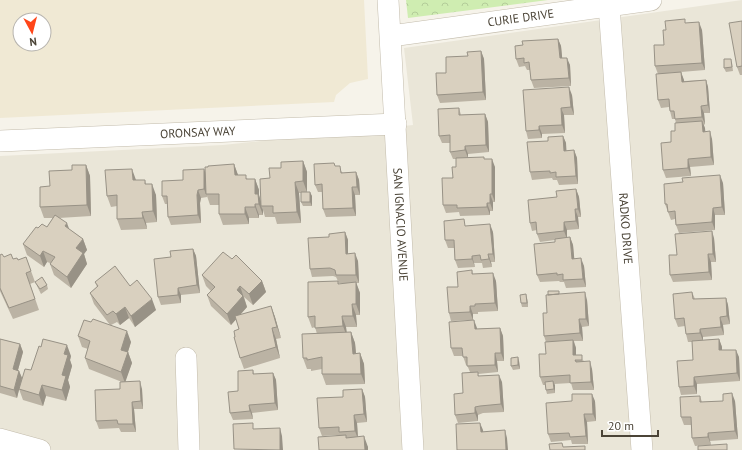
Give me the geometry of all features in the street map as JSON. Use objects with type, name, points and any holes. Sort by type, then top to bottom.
[{"type":"street","name":"SAN IGNACIO AVENUE","points":[[388,0],[413,450]]},
{"type":"street","name":"CURIE DRIVE","points":[[390,36],[651,0]]},
{"type":"street","name":"RADKO DRIVE","points":[[609,6],[642,450]]},
{"type":"street","name":"ORONSAY WAY","points":[[0,141],[396,124]]},
{"type":"street","points":[[186,358],[189,450]]},
{"type":"street","points":[[0,439],[40,450]]},
{"type":"shaded area","points":[[0,0],[364,0],[368,79],[350,83],[336,95],[334,102],[0,118]]},
{"type":"shaded area","points":[[742,0],[742,450],[0,450],[0,156],[223,145],[413,125],[404,48]]},
{"type":"green space","points":[[406,0],[548,0],[408,18]]},
{"type":"building","points":[[685,19],[685,23],[699,22],[702,63],[655,66],[654,45],[664,45],[663,30],[666,30],[665,21]]},
{"type":"building","points":[[742,21],[742,66],[737,67],[729,23]]},
{"type":"building","points":[[558,39],[560,58],[567,58],[569,78],[531,80],[529,62],[524,63],[524,58],[516,59],[515,46],[523,45],[522,41]]},
{"type":"building","points":[[481,51],[483,92],[437,95],[436,73],[446,73],[446,57],[468,56],[467,52]]},
{"type":"building","points":[[724,59],[731,59],[732,67],[724,68]]},
{"type":"building","points":[[681,72],[682,82],[706,80],[708,105],[701,106],[702,117],[675,119],[674,111],[670,111],[669,99],[658,100],[656,74]]},
{"type":"building","points":[[569,87],[571,107],[561,108],[562,125],[539,126],[539,130],[526,131],[523,90]]},
{"type":"building","points":[[459,108],[459,115],[485,114],[486,145],[465,146],[465,150],[450,152],[450,135],[439,136],[438,109]]},
{"type":"building","points":[[702,121],[703,132],[710,131],[711,157],[688,159],[688,168],[663,170],[661,143],[671,142],[671,131],[675,131],[675,123]]},
{"type":"building","points":[[563,136],[564,151],[574,150],[576,176],[556,177],[556,172],[550,173],[550,171],[530,172],[527,142],[548,141],[548,137]]},
{"type":"building","points":[[484,157],[484,159],[492,159],[492,194],[490,194],[490,203],[487,203],[487,207],[457,208],[457,205],[443,205],[442,178],[453,178],[452,167],[456,167],[456,158]]},
{"type":"building","points":[[303,161],[303,181],[295,182],[297,212],[273,213],[273,206],[261,206],[260,179],[270,178],[269,168],[281,168],[281,162]]},
{"type":"building","points":[[334,163],[335,166],[340,166],[341,173],[356,172],[357,187],[352,187],[353,208],[323,209],[322,184],[315,185],[314,164]]},
{"type":"building","points":[[234,164],[235,175],[246,175],[246,179],[255,179],[255,194],[258,194],[259,204],[255,204],[255,207],[245,207],[245,214],[219,214],[219,194],[206,194],[205,167]]},
{"type":"building","points":[[72,165],[86,165],[87,205],[40,207],[40,187],[50,186],[49,171],[72,170]]},
{"type":"building","points":[[132,169],[133,180],[145,180],[145,184],[152,184],[153,211],[142,212],[143,218],[117,219],[117,195],[107,196],[105,170]]},
{"type":"building","points":[[204,169],[204,189],[198,190],[197,195],[198,215],[168,217],[167,196],[162,196],[162,181],[183,180],[183,170]]},
{"type":"building","points":[[720,175],[722,207],[713,208],[712,222],[676,225],[675,211],[668,212],[667,204],[665,204],[664,184],[683,182],[682,178]]},
{"type":"building","points":[[576,189],[578,209],[575,209],[576,221],[564,222],[564,231],[537,234],[536,222],[530,223],[528,200],[557,197],[556,191]]},
{"type":"building","points":[[301,192],[310,192],[310,202],[301,202]]},
{"type":"building","points":[[55,215],[67,223],[65,226],[83,239],[76,248],[83,253],[67,277],[50,264],[55,257],[43,251],[40,256],[23,244],[36,227],[38,228],[42,224],[47,227]]},
{"type":"building","points":[[464,219],[465,226],[490,224],[493,254],[488,254],[489,259],[481,260],[480,255],[472,256],[472,259],[455,260],[454,240],[445,240],[444,221]]},
{"type":"building","points":[[712,231],[713,254],[708,254],[709,272],[670,275],[669,255],[677,255],[675,234]]},
{"type":"building","points":[[345,232],[346,254],[355,253],[356,275],[336,275],[335,270],[330,268],[310,269],[308,238],[329,237],[329,234]]},
{"type":"building","points":[[570,237],[572,259],[581,258],[583,279],[563,280],[563,274],[557,275],[557,273],[537,275],[534,244],[555,242],[555,239]]},
{"type":"building","points":[[193,249],[197,285],[178,288],[178,295],[158,297],[154,259],[171,257],[170,251]]},
{"type":"building","points":[[223,252],[232,259],[236,255],[262,281],[249,294],[240,286],[237,290],[243,296],[227,314],[207,295],[215,287],[202,275]]},
{"type":"building","points":[[2,254],[4,257],[11,254],[13,259],[17,258],[18,260],[26,257],[31,271],[26,273],[35,299],[9,308],[0,288],[0,255]]},
{"type":"building","points":[[115,266],[130,286],[137,280],[152,299],[131,316],[125,307],[116,314],[113,311],[107,315],[90,293],[98,286],[95,282]]},
{"type":"building","points":[[472,270],[472,274],[493,273],[495,303],[475,304],[475,306],[470,306],[470,312],[449,313],[447,287],[458,287],[457,272]]},
{"type":"building","points":[[42,277],[47,285],[40,289],[35,282]]},
{"type":"building","points":[[338,281],[338,284],[356,282],[356,304],[352,304],[353,316],[342,316],[343,326],[315,328],[315,316],[308,317],[308,282]]},
{"type":"building","points":[[548,291],[559,291],[559,294],[548,295]]},
{"type":"building","points":[[585,292],[586,319],[579,319],[580,333],[544,336],[543,313],[547,313],[546,295]]},
{"type":"building","points":[[692,292],[693,299],[726,298],[727,316],[720,317],[721,327],[700,329],[700,333],[686,334],[684,318],[675,319],[673,294]]},
{"type":"building","points":[[526,294],[527,303],[521,303],[520,295]]},
{"type":"building","points":[[271,306],[277,327],[272,328],[276,347],[240,358],[234,337],[234,331],[239,329],[235,316]]},
{"type":"building","points":[[93,319],[127,331],[121,350],[128,352],[121,372],[85,358],[90,341],[78,336],[84,320],[91,322]]},
{"type":"building","points":[[474,320],[475,329],[500,328],[501,353],[495,353],[495,365],[467,366],[467,357],[463,357],[462,348],[451,348],[449,322]]},
{"type":"building","points":[[351,332],[353,354],[360,353],[361,374],[322,374],[322,357],[307,360],[307,358],[303,358],[302,334]]},
{"type":"building","points":[[0,339],[20,344],[13,369],[19,371],[14,390],[0,386]]},
{"type":"building","points":[[43,339],[67,345],[64,354],[68,355],[62,375],[66,376],[62,390],[42,385],[39,395],[19,389],[25,369],[31,370],[39,346],[41,347]]},
{"type":"building","points":[[719,339],[719,350],[736,350],[737,373],[694,377],[694,386],[679,387],[677,361],[693,360],[692,341]]},
{"type":"building","points":[[573,340],[573,355],[582,355],[582,360],[575,360],[576,362],[590,361],[591,382],[570,383],[570,375],[540,377],[539,354],[546,354],[545,342]]},
{"type":"building","points":[[518,357],[518,365],[511,366],[511,358]]},
{"type":"building","points":[[253,370],[253,374],[273,373],[275,403],[249,405],[250,411],[230,413],[228,392],[238,391],[238,371]]},
{"type":"building","points":[[478,372],[478,376],[499,375],[501,404],[475,407],[475,413],[455,415],[454,394],[463,393],[462,373]]},
{"type":"building","points":[[140,381],[141,401],[132,402],[133,424],[118,424],[117,420],[96,421],[95,390],[120,389],[120,382]]},
{"type":"building","points":[[553,381],[554,389],[546,390],[545,382]]},
{"type":"building","points":[[362,389],[364,414],[354,415],[355,431],[339,432],[339,427],[319,428],[317,398],[343,397],[343,390]]},
{"type":"building","points":[[732,393],[735,431],[708,433],[708,437],[692,438],[691,417],[681,417],[680,397],[700,396],[700,402],[723,401],[723,394]]},
{"type":"building","points":[[572,394],[592,394],[593,414],[584,414],[586,436],[570,437],[569,433],[548,434],[546,403],[572,401]]},
{"type":"building","points":[[253,423],[253,429],[280,428],[280,450],[234,449],[233,424]]},
{"type":"building","points":[[480,423],[481,432],[505,430],[506,450],[457,450],[456,424]]},
{"type":"building","points":[[346,435],[346,438],[364,436],[365,450],[319,450],[318,437]]},
{"type":"building","points":[[562,443],[563,447],[585,446],[585,450],[550,450],[549,444]]},
{"type":"building","points":[[727,444],[727,450],[698,450],[698,446]]}]
